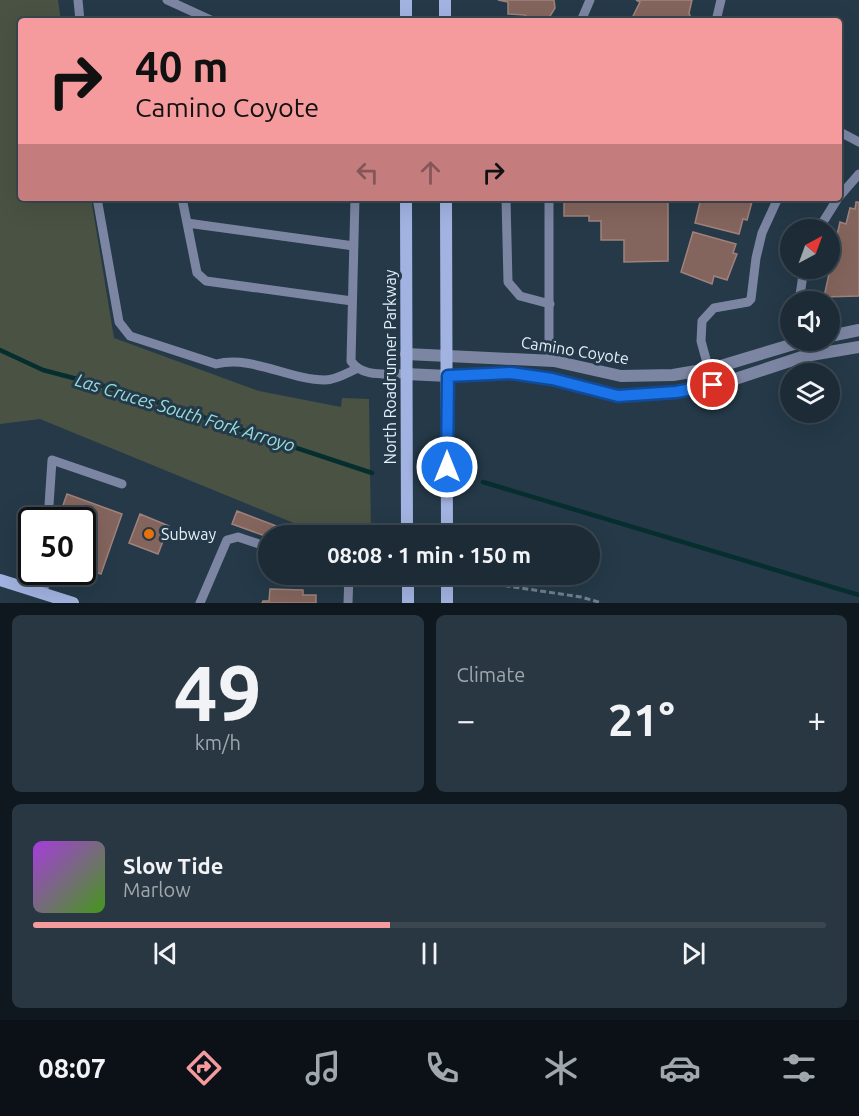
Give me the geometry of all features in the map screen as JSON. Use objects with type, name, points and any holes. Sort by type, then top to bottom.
[{"type":"main road","points":[[406,0],[406,18]]},
{"type":"main road","points":[[445,0],[445,18]]},
{"type":"main road","name":"North Roadrunner Parkway","points":[[406,201],[408,525]]},
{"type":"main road","points":[[446,201],[447,525]]},
{"type":"main road","points":[[0,580],[73,603]]},
{"type":"main road","points":[[408,585],[408,603]]},
{"type":"main road","points":[[447,585],[447,603]]},
{"type":"street","points":[[840,334],[859,330]]},
{"type":"street","name":"Camino Coyote","points":[[406,374],[448,376],[511,373],[552,379],[618,396],[676,392],[713,385],[805,356],[859,347]]},
{"type":"street","name":"Camino Coyote","points":[[406,354],[549,360],[621,376],[673,375],[708,369],[780,348]]},
{"type":"lane","points":[[78,0],[80,18]]},
{"type":"lane","points":[[167,0],[206,18]]},
{"type":"lane","points":[[582,18],[590,0]]},
{"type":"lane","points":[[717,18],[722,0]]},
{"type":"lane","points":[[842,133],[859,142]]},
{"type":"lane","points":[[842,193],[859,174]]},
{"type":"lane","points":[[98,201],[119,322],[130,336],[216,364],[224,362],[253,365],[325,380],[356,369],[369,373],[406,374]]},
{"type":"lane","points":[[183,201],[196,273],[206,281],[352,301]]},
{"type":"lane","points":[[355,201],[351,361],[356,369]]},
{"type":"lane","points":[[506,201],[507,282],[520,296],[550,304]]},
{"type":"lane","points":[[549,201],[549,360]]},
{"type":"lane","points":[[713,385],[701,341],[702,321],[714,308],[747,302],[751,298],[762,233],[777,201]]},
{"type":"lane","points":[[825,219],[836,201]]},
{"type":"lane","points":[[187,223],[354,246]]},
{"type":"lane","points":[[805,351],[805,356]]},
{"type":"lane","points":[[49,507],[52,460],[122,484]]},
{"type":"lane","points":[[200,603],[227,540],[238,537],[258,544]]},
{"type":"lane","points":[[44,585],[44,593]]},
{"type":"lane","points":[[348,603],[349,585]]},
{"type":"path","points":[[504,585],[581,597],[602,603]]},
{"type":"green space","points":[[0,0],[58,0],[61,18],[18,18],[18,201],[91,201],[114,338],[259,391],[341,407],[342,398],[369,399],[371,525],[299,525],[40,419],[0,424]]},
{"type":"building","points":[[498,0],[554,0],[555,8],[549,18],[528,18],[525,15],[508,14],[508,2]]},
{"type":"building","points":[[636,0],[692,0],[689,13],[691,18],[635,18],[633,16],[640,2]]},
{"type":"building","points":[[564,201],[668,201],[668,261],[624,262],[624,240],[601,240],[601,221],[589,221],[589,216],[564,216]]},
{"type":"building","points":[[700,201],[752,201],[747,220],[743,219],[739,234],[695,223]]},
{"type":"building","points":[[856,202],[859,202],[859,296],[840,297],[840,291],[825,291],[828,279],[840,279],[840,222],[846,224],[850,208],[855,209]]},
{"type":"building","points":[[693,232],[736,244],[733,253],[737,254],[727,280],[714,276],[712,284],[681,272]]},
{"type":"building","points":[[67,494],[122,514],[101,574],[96,572],[96,507],[62,507]]},
{"type":"building","points":[[237,511],[274,525],[258,525],[258,533],[232,524]]},
{"type":"building","name":"Subway","points":[[140,514],[169,526],[158,554],[129,543]]},
{"type":"building","points":[[270,589],[303,590],[303,595],[316,595],[316,603],[262,603],[269,601]]},
{"type":"waterway","name":"Las Cruces South Fork Arroyo","points":[[0,350],[43,370],[130,393],[372,473]]},
{"type":"waterway","name":"Las Cruces South Fork Arroyo","points":[[483,482],[859,595]]},
{"type":"place","name":"Subway","points":[[149,534]]},
{"type":"route","points":[[447,467],[448,376],[511,373],[552,379],[618,396],[676,392],[713,385]]}]
